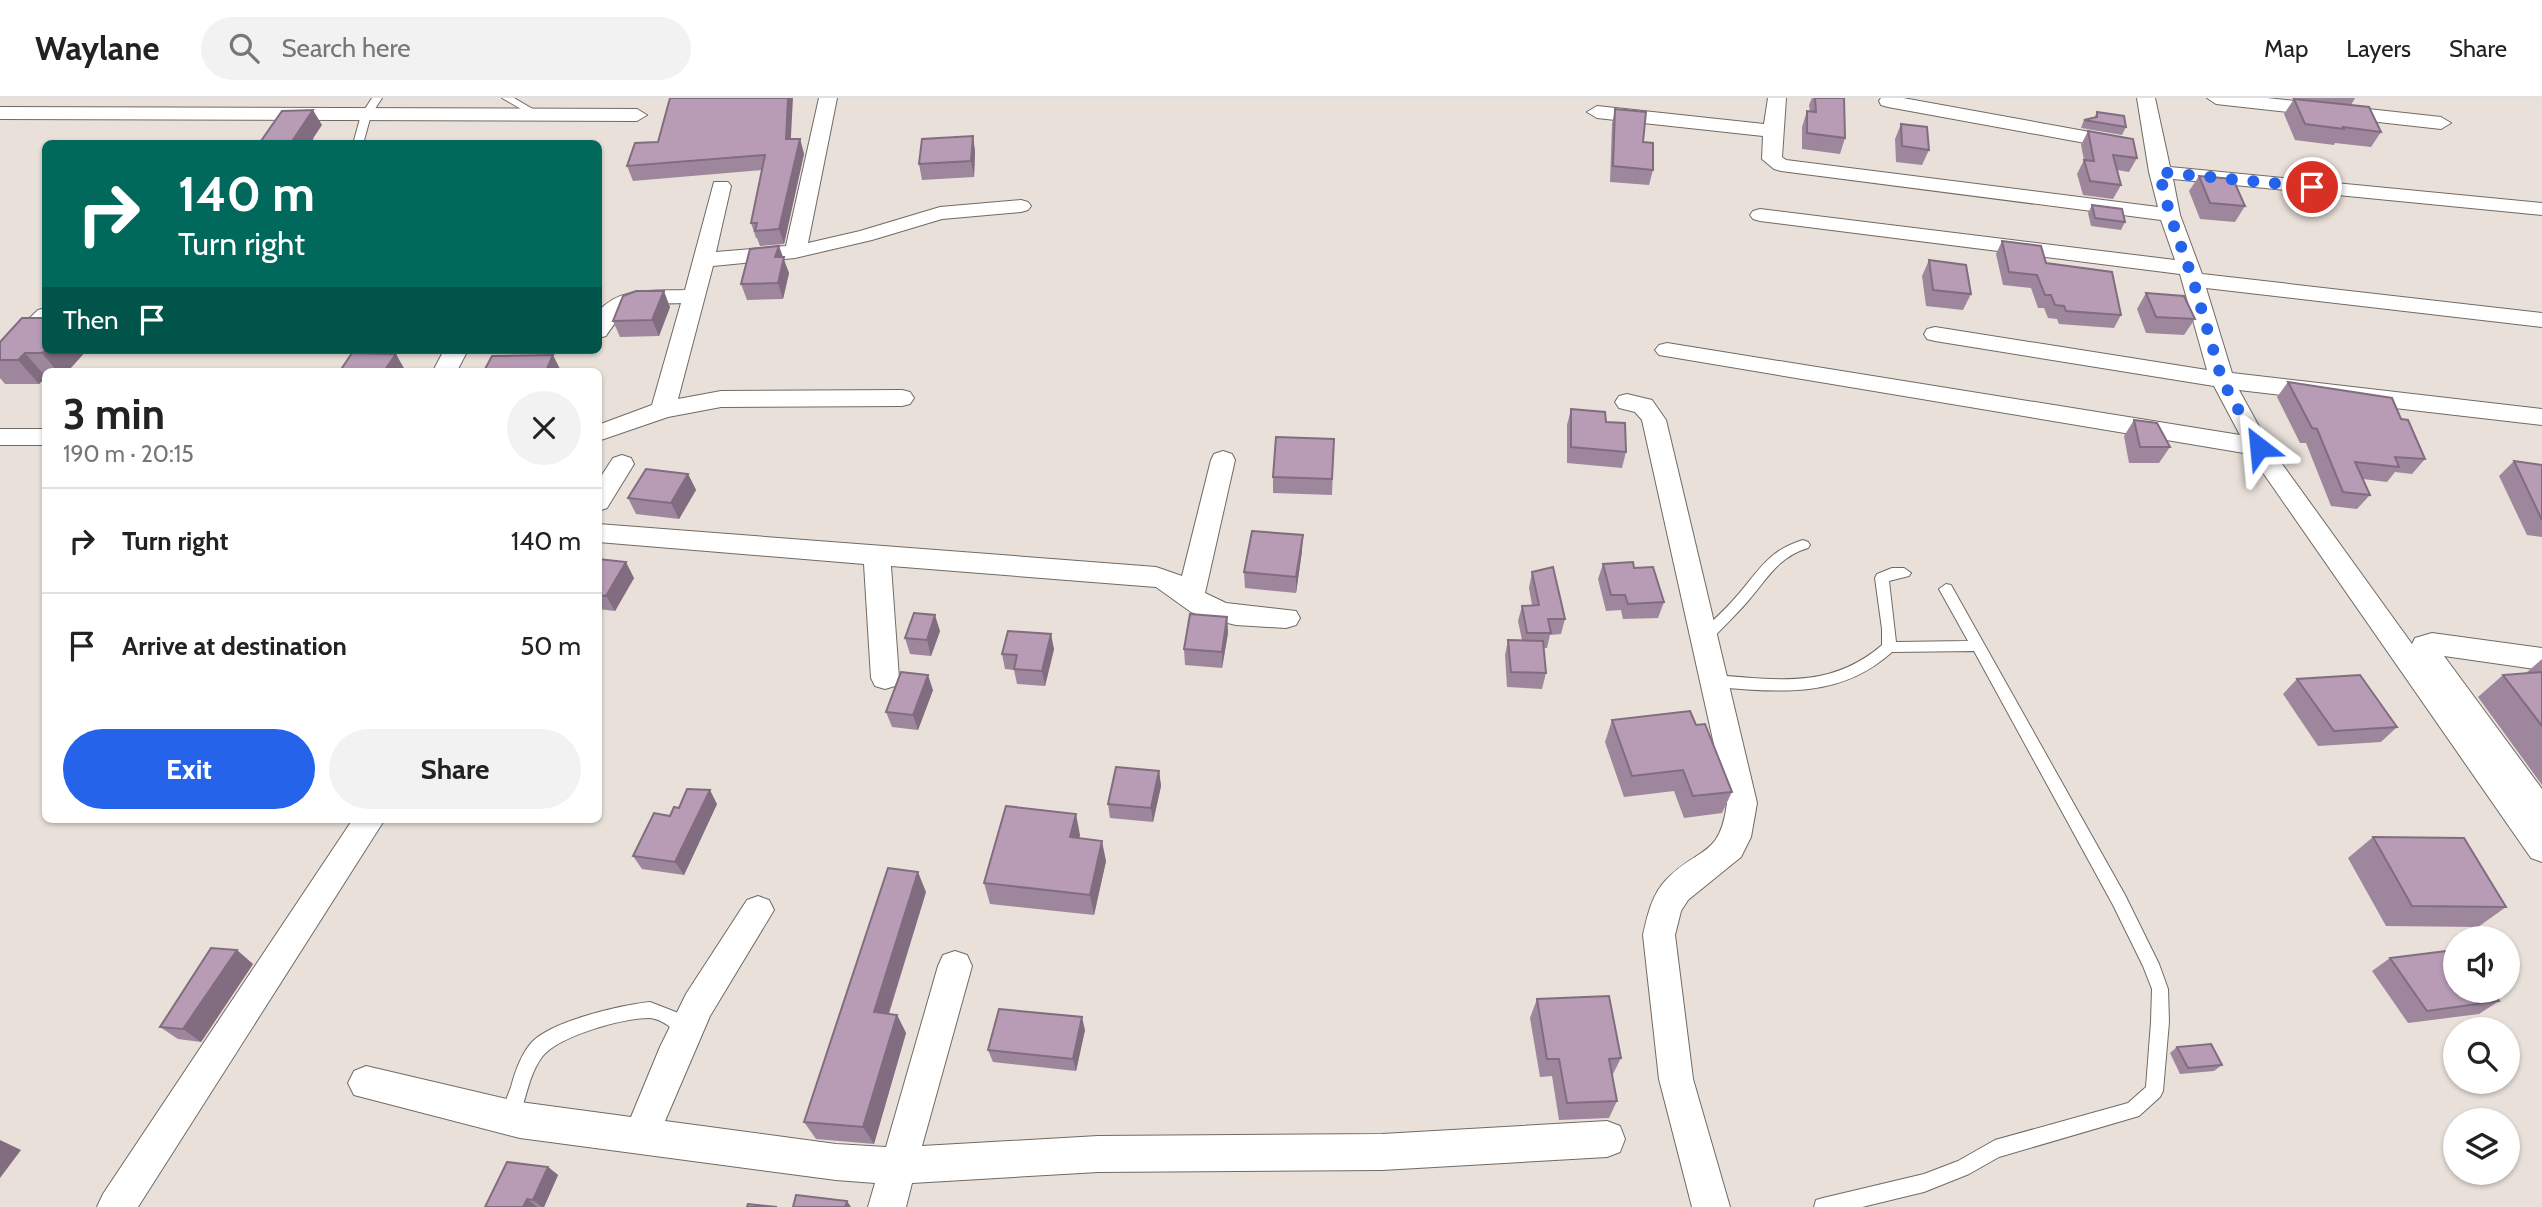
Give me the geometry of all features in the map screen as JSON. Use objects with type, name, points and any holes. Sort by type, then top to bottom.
[{"type":"street","points":[[795,252],[828,98]]},
{"type":"street","points":[[1685,120],[1690,98]]},
{"type":"street","points":[[1777,98],[1772,159],[1781,165],[2170,215]]},
{"type":"street","points":[[2146,98],[2170,215],[2222,380],[2259,447],[2542,848]]},
{"type":"street","points":[[2222,98],[2365,107],[2441,123]]},
{"type":"street","points":[[1888,101],[1914,102],[2158,161],[2542,209]]},
{"type":"street","points":[[1597,112],[1773,131]]},
{"type":"street","points":[[0,113],[637,115]]},
{"type":"street","points":[[663,410],[695,296],[721,186]]},
{"type":"street","points":[[704,260],[795,252],[865,236],[940,213],[1021,206]]},
{"type":"street","points":[[1760,215],[2542,320]]},
{"type":"street","points":[[602,325],[613,308],[630,299],[695,296]]},
{"type":"street","points":[[0,359],[42,319]]},
{"type":"street","points":[[1935,334],[2222,380],[2542,417]]},
{"type":"street","points":[[1667,349],[2259,447]]},
{"type":"street","points":[[602,432],[663,410],[721,399],[902,398]]},
{"type":"street","points":[[1627,402],[1637,402],[1648,407],[1654,420],[1742,803],[1741,829],[1726,853],[1676,891],[1664,912],[1659,936],[1676,1079],[1711,1207]]},
{"type":"street","points":[[0,437],[42,437]]},
{"type":"street","points":[[1191,595],[1223,460]]},
{"type":"street","points":[[602,496],[622,464]]},
{"type":"street","points":[[602,533],[1156,577],[1177,584],[1206,607],[1217,611],[1286,618]]},
{"type":"street","points":[[877,555],[885,678]]},
{"type":"street","points":[[2542,659],[2432,644],[2425,646],[2424,651],[2542,813]]},
{"type":"street","points":[[116,1207],[367,823]]},
{"type":"street","points":[[641,1136],[698,1005],[758,910]]},
{"type":"street","points":[[887,1207],[955,966]]},
{"type":"street","points":[[366,1083],[510,1118],[836,1162],[898,1166],[1098,1154],[1382,1152],[1607,1139]]},
{"type":"lane","points":[[359,140],[366,115],[377,98]]},
{"type":"lane","points":[[508,98],[538,115]]},
{"type":"lane","points":[[1704,637],[1745,596],[1776,556],[1789,548],[1803,545]]},
{"type":"lane","points":[[1889,647],[1888,618],[1881,589],[1882,578],[1892,573],[1904,573]]},
{"type":"lane","points":[[1823,1207],[1924,1183],[1963,1168],[1995,1149],[2133,1110],[2154,1091],[2160,989],[2151,964],[2119,900],[1946,589]]},
{"type":"lane","points":[[1714,681],[1811,686],[1859,668],[1880,656],[1889,647],[1978,646]]},
{"type":"lane","points":[[510,1118],[527,1067],[546,1039],[628,1013],[651,1010],[675,1020],[683,1037]]},
{"type":"building","points":[[670,98],[788,98],[786,139],[800,139],[779,229],[755,231],[757,223],[751,223],[765,155],[627,166],[635,143],[658,142]]},
{"type":"building","points":[[1815,98],[1844,98],[1845,138],[1807,133],[1807,111],[1816,112]]},
{"type":"building","points":[[2294,99],[2369,107],[2381,132],[2305,124]]},
{"type":"building","points":[[1615,109],[1646,112],[1643,142],[1653,143],[1653,170],[1613,166]]},
{"type":"building","points":[[313,110],[293,140],[262,140],[282,111]]},
{"type":"building","points":[[2097,112],[2124,116],[2126,127],[2084,120],[2097,117]]},
{"type":"building","points":[[1901,124],[1927,127],[1929,150],[1902,146]]},
{"type":"building","points":[[2088,131],[2133,139],[2137,158],[2113,155],[2121,185],[2090,181],[2084,160],[2094,161]]},
{"type":"building","points":[[973,136],[971,161],[919,164],[922,139]]},
{"type":"building","points":[[2199,176],[2233,179],[2245,206],[2210,203]]},
{"type":"building","points":[[2092,205],[2122,209],[2125,222],[2095,218]]},
{"type":"building","points":[[2002,241],[2041,246],[2046,263],[2112,272],[2121,315],[2066,311],[2064,306],[2055,305],[2051,295],[2045,295],[2037,275],[2009,272]]},
{"type":"building","points":[[779,246],[775,257],[784,257],[778,283],[741,284],[750,249]]},
{"type":"building","points":[[1929,260],[1966,265],[1971,294],[1933,290]]},
{"type":"building","points":[[636,291],[664,291],[652,320],[613,321],[623,296]]},
{"type":"building","points":[[2146,293],[2184,296],[2195,319],[2156,317]]},
{"type":"building","points":[[22,318],[42,318],[42,353],[25,353],[18,360],[0,360],[0,342]]},
{"type":"building","points":[[351,354],[396,354],[386,368],[342,368]]},
{"type":"building","points":[[553,355],[547,368],[486,368],[492,356]]},
{"type":"building","points":[[2288,382],[2392,398],[2401,419],[2408,420],[2425,459],[2395,457],[2399,467],[2355,462],[2370,495],[2343,492],[2317,429],[2312,428]]},
{"type":"building","points":[[1571,409],[1605,412],[1606,422],[1625,423],[1626,452],[1571,447]]},
{"type":"building","points":[[2134,420],[2157,423],[2170,447],[2140,447]]},
{"type":"building","points":[[1276,437],[1334,439],[1332,479],[1273,477]]},
{"type":"building","points":[[2514,461],[2542,465],[2542,520]]},
{"type":"building","points":[[646,469],[688,474],[671,503],[628,498]]},
{"type":"building","points":[[1252,531],[1303,535],[1296,577],[1244,572]]},
{"type":"building","points":[[602,559],[626,562],[606,596],[602,596]]},
{"type":"building","points":[[1633,562],[1634,568],[1653,567],[1664,602],[1628,604],[1625,595],[1611,595],[1603,564]]},
{"type":"building","points":[[1553,567],[1565,619],[1548,619],[1551,633],[1527,633],[1522,606],[1539,605],[1532,572]]},
{"type":"building","points":[[914,613],[935,615],[927,640],[905,638]]},
{"type":"building","points":[[1190,614],[1227,617],[1222,652],[1184,649]]},
{"type":"building","points":[[1008,631],[1051,634],[1042,671],[1014,669],[1017,655],[1002,654]]},
{"type":"building","points":[[1508,640],[1543,641],[1546,673],[1511,672]]},
{"type":"building","points":[[901,672],[928,675],[913,715],[886,712]]},
{"type":"building","points":[[2542,672],[2542,726],[2503,675]]},
{"type":"building","points":[[2360,675],[2397,727],[2334,731],[2297,679]]},
{"type":"building","points":[[1690,711],[1696,725],[1705,724],[1732,792],[1693,796],[1683,770],[1632,776],[1612,720]]},
{"type":"building","points":[[1116,767],[1159,771],[1151,808],[1108,804]]},
{"type":"building","points":[[687,789],[710,790],[675,862],[633,856],[654,813],[670,816],[674,807],[679,808]]},
{"type":"building","points":[[1006,806],[1076,814],[1070,837],[1102,841],[1090,895],[984,883]]},
{"type":"building","points":[[2373,837],[2464,838],[2506,907],[2412,906]]},
{"type":"building","points":[[888,868],[918,872],[874,1012],[897,1015],[863,1127],[804,1122]]},
{"type":"building","points":[[211,948],[237,950],[183,1029],[160,1027]]},
{"type":"building","points":[[2443,951],[2443,1003],[2485,1003],[2427,1011],[2390,958]]},
{"type":"building","points":[[1609,996],[1621,1058],[1609,1059],[1617,1101],[1567,1103],[1559,1059],[1547,1059],[1537,999]]},
{"type":"building","points":[[999,1009],[1082,1017],[1073,1059],[988,1050]]},
{"type":"building","points":[[2211,1044],[2222,1065],[2188,1068],[2177,1047]]},
{"type":"building","points":[[507,1162],[548,1167],[533,1200],[527,1199],[523,1207],[485,1207]]},
{"type":"building","points":[[796,1195],[847,1201],[845,1207],[793,1207]]},
{"type":"building","points":[[748,1204],[777,1207],[747,1207]]},
{"type":"route","points":[[2259,447],[2222,380],[2159,172],[2312,187]]}]
